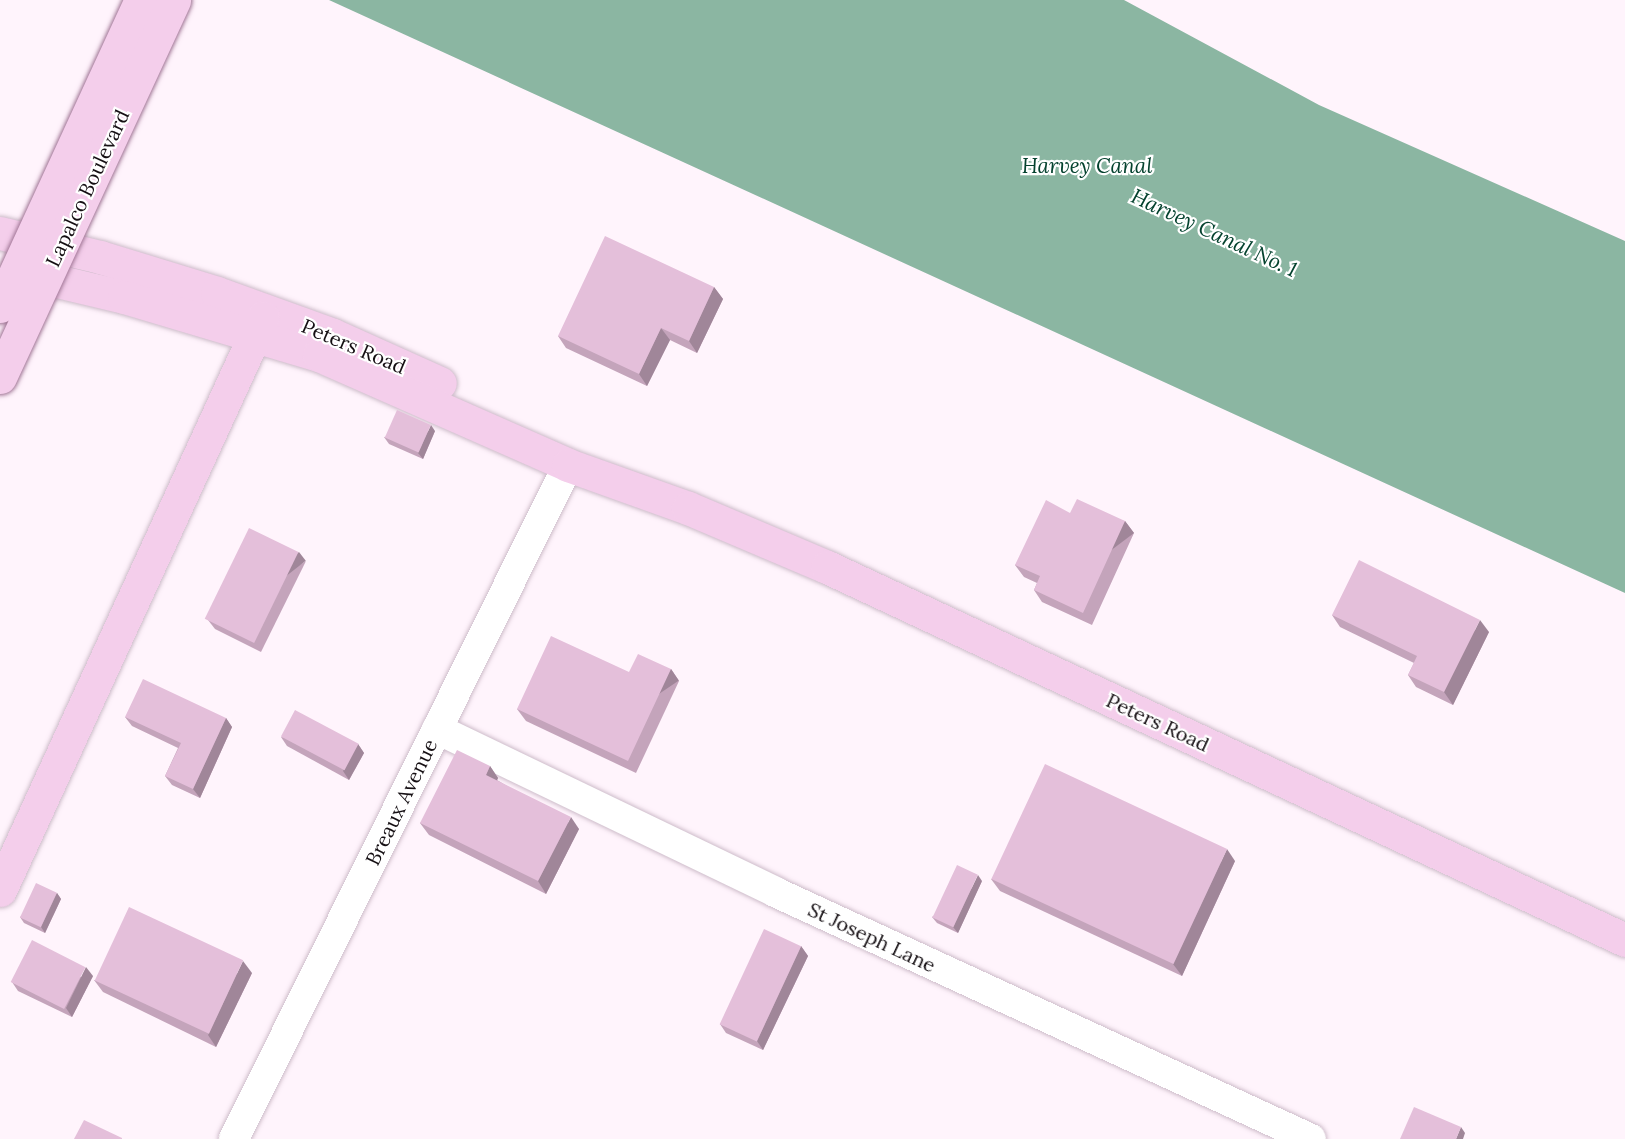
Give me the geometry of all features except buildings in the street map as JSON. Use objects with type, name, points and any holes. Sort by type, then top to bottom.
[{"type":"main road","name":"Lapalco Boulevard","points":[[0,306],[141,0]]},
{"type":"main road","name":"Lapalco Boulevard","points":[[0,377],[174,0]]},
{"type":"main road","name":"Peters Road","points":[[0,233],[154,272],[261,323],[319,355],[568,465],[688,508],[827,567],[1625,940]]},
{"type":"main road","name":"Peters Road","points":[[0,267],[124,297],[333,335],[587,449],[688,508]]},
{"type":"main road","points":[[0,890],[261,323]]},
{"type":"street","name":"Breaux Avenue","points":[[234,1139],[568,465]]},
{"type":"street","name":"St Joseph Lane","points":[[437,729],[774,892],[1311,1139]]},
{"type":"water","name":"Harvey Canal","points":[[329,0],[1124,0],[1319,105],[1625,241],[1625,593]]},
{"type":"water label","name":"Harvey Canal No. 1","points":[[1214,233]]}]
